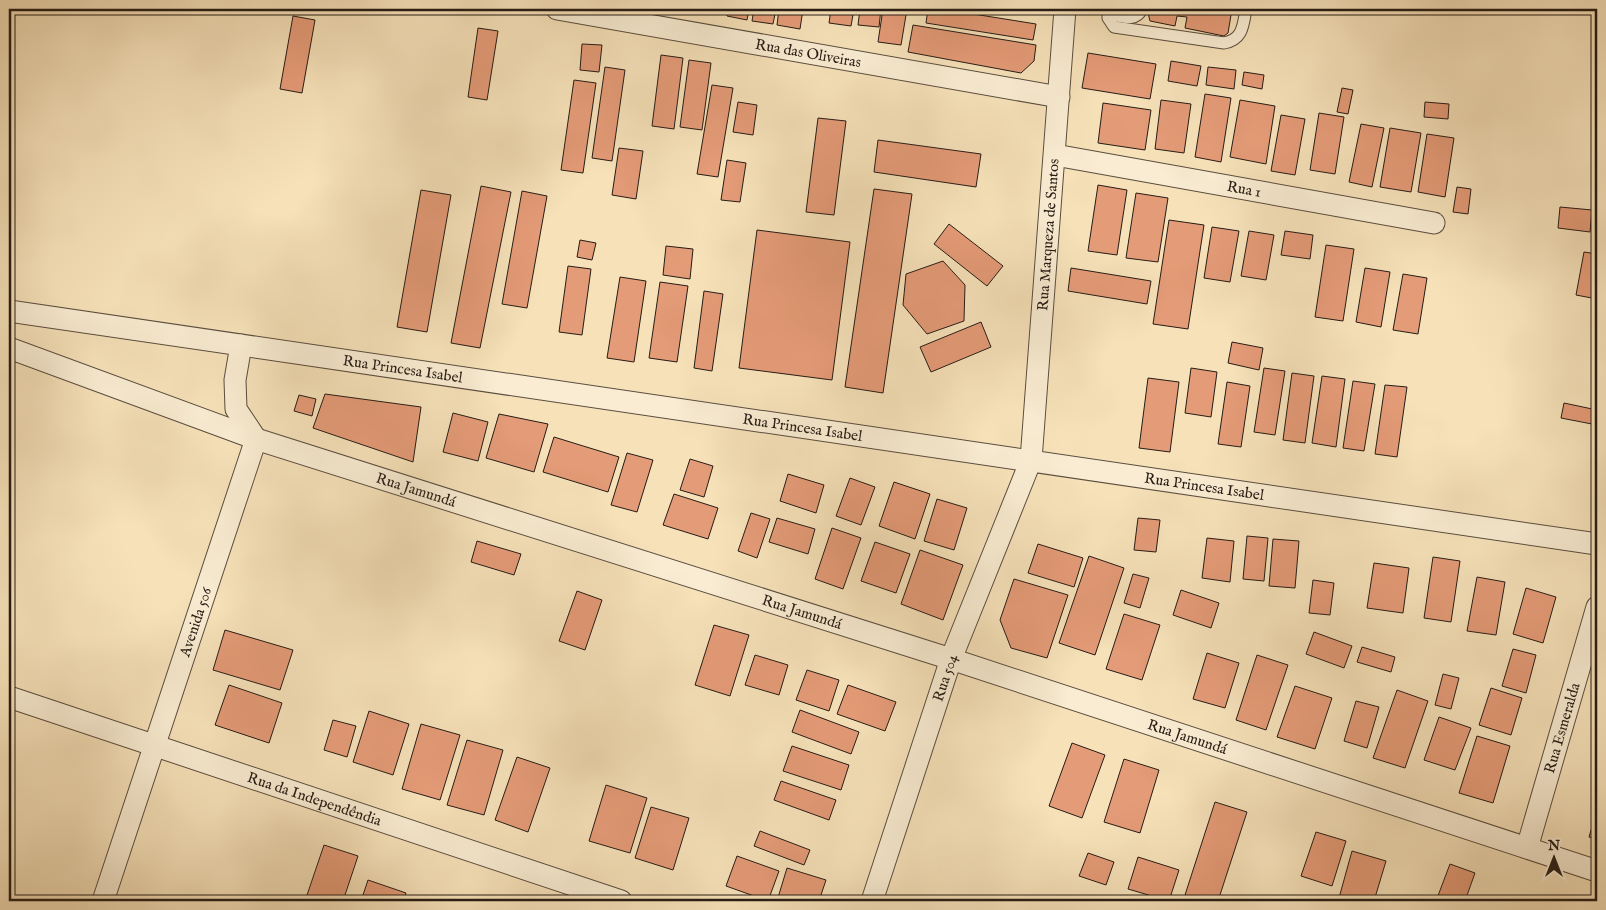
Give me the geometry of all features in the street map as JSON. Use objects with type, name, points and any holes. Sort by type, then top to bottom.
[{"type":"street","name":"Rua das Oliveiras","points":[[557,9],[1059,97]]},
{"type":"street","name":"Rua Marqueza de Santos","points":[[1031,460],[1065,9]]},
{"type":"street","name":"Rua 1","points":[[1054,155],[1434,223]]},
{"type":"street","name":"Rua Princesa Isabel","points":[[9,311],[1597,544]]},
{"type":"street","points":[[241,345],[236,380],[236,409],[256,439]]},
{"type":"street","name":"Rua Jamundá","points":[[9,348],[256,439],[950,659],[1597,871]]},
{"type":"street","name":"Avenida 506","points":[[103,901],[256,439]]},
{"type":"street","name":"Rua 504","points":[[872,901],[950,659],[1031,460]]},
{"type":"street","name":"Rua Esmeralda","points":[[1527,848],[1597,607]]},
{"type":"street","name":"Rua da Independêndia","points":[[9,697],[621,901]]},
{"type":"lane","points":[[1142,9],[1149,32]]},
{"type":"lane","points":[[1108,10],[1112,14],[1134,18],[1142,9]]},
{"type":"lane","points":[[1108,10],[1108,18],[1114,27],[1224,43],[1234,41],[1241,34],[1246,9]]},
{"type":"building","points":[[728,9],[749,9],[747,20],[727,16]]},
{"type":"building","points":[[754,9],[776,9],[773,24],[752,21]]},
{"type":"building","points":[[779,9],[803,9],[800,29],[777,25]]},
{"type":"building","points":[[831,9],[854,9],[851,26],[829,23]]},
{"type":"building","points":[[860,9],[881,9],[879,27],[858,25]]},
{"type":"building","points":[[883,9],[907,9],[901,45],[878,42]]},
{"type":"building","points":[[928,9],[942,9],[1036,24],[1033,40],[926,23]]},
{"type":"building","points":[[1147,9],[1232,9],[1228,33],[1224,36],[1185,28],[1187,17],[1177,16],[1175,26],[1150,21]]},
{"type":"building","points":[[293,16],[315,20],[302,93],[280,89]]},
{"type":"building","points":[[913,25],[1036,45],[1034,61],[1021,73],[908,52]]},
{"type":"building","points":[[478,28],[498,31],[487,100],[468,97]]},
{"type":"building","points":[[582,44],[602,45],[599,72],[580,70]]},
{"type":"building","points":[[1088,53],[1156,64],[1150,99],[1082,88]]},
{"type":"building","points":[[661,55],[683,58],[674,129],[652,126]]},
{"type":"building","points":[[689,60],[711,63],[702,130],[680,127]]},
{"type":"building","points":[[1171,61],[1201,66],[1197,86],[1168,81]]},
{"type":"building","points":[[605,67],[625,70],[612,161],[592,158]]},
{"type":"building","points":[[1208,67],[1236,70],[1234,89],[1206,85]]},
{"type":"building","points":[[1244,72],[1264,75],[1262,89],[1242,85]]},
{"type":"building","points":[[574,80],[596,83],[583,173],[561,170]]},
{"type":"building","points":[[712,85],[733,88],[718,177],[697,174]]},
{"type":"building","points":[[1342,88],[1353,90],[1348,114],[1337,112]]},
{"type":"building","points":[[1205,94],[1231,98],[1221,162],[1195,157]]},
{"type":"building","points":[[1161,100],[1191,104],[1184,153],[1155,149]]},
{"type":"building","points":[[1240,100],[1275,106],[1266,164],[1230,157]]},
{"type":"building","points":[[738,102],[757,105],[753,135],[733,132]]},
{"type":"building","points":[[1425,102],[1449,104],[1448,119],[1424,117]]},
{"type":"building","points":[[1103,103],[1151,110],[1145,150],[1098,143]]},
{"type":"building","points":[[1319,113],[1344,117],[1335,174],[1310,170]]},
{"type":"building","points":[[1281,115],[1305,119],[1295,175],[1271,171]]},
{"type":"building","points":[[818,118],[846,121],[834,215],[806,212]]},
{"type":"building","points":[[1361,124],[1384,128],[1372,187],[1349,182]]},
{"type":"building","points":[[1390,128],[1421,133],[1411,192],[1380,187]]},
{"type":"building","points":[[1427,134],[1454,138],[1445,197],[1418,192]]},
{"type":"building","points":[[878,140],[981,154],[976,187],[874,172]]},
{"type":"building","points":[[619,148],[643,151],[636,199],[612,195]]},
{"type":"building","points":[[727,160],[746,163],[740,202],[721,200]]},
{"type":"building","points":[[1098,185],[1127,190],[1117,255],[1088,251]]},
{"type":"building","points":[[481,186],[511,192],[480,348],[451,343]]},
{"type":"building","points":[[1457,187],[1471,189],[1468,214],[1453,212]]},
{"type":"building","points":[[874,189],[912,194],[883,393],[845,387]]},
{"type":"building","points":[[421,190],[451,195],[427,332],[397,327]]},
{"type":"building","points":[[522,191],[547,196],[527,308],[502,304]]},
{"type":"building","points":[[1136,193],[1168,198],[1158,262],[1126,258]]},
{"type":"building","points":[[1560,207],[1592,210],[1590,232],[1558,228]]},
{"type":"building","points":[[1169,220],[1204,225],[1188,329],[1153,324]]},
{"type":"building","points":[[949,224],[1003,266],[987,286],[934,244]]},
{"type":"building","points":[[1212,227],[1239,231],[1230,282],[1204,278]]},
{"type":"building","points":[[757,230],[850,242],[832,380],[739,368]]},
{"type":"building","points":[[1249,231],[1274,235],[1266,280],[1241,276]]},
{"type":"building","points":[[1285,231],[1313,235],[1310,259],[1281,255]]},
{"type":"building","points":[[580,240],[596,243],[592,260],[577,257]]},
{"type":"building","points":[[1326,245],[1354,249],[1343,321],[1315,317]]},
{"type":"building","points":[[666,246],[693,249],[690,279],[663,275]]},
{"type":"building","points":[[1584,252],[1597,254],[1597,299],[1576,295]]},
{"type":"building","points":[[943,261],[965,285],[964,321],[927,334],[903,305],[906,274]]},
{"type":"building","points":[[568,266],[591,269],[582,335],[559,332]]},
{"type":"building","points":[[1071,268],[1151,281],[1147,304],[1068,291]]},
{"type":"building","points":[[1365,268],[1390,272],[1381,327],[1356,322]]},
{"type":"building","points":[[1403,274],[1427,278],[1418,334],[1393,330]]},
{"type":"building","points":[[620,277],[646,281],[634,362],[607,358]]},
{"type":"building","points":[[660,282],[688,286],[677,362],[649,358]]},
{"type":"building","points":[[704,291],[723,294],[712,371],[694,368]]},
{"type":"building","points":[[981,322],[991,347],[931,372],[920,347]]},
{"type":"building","points":[[1232,342],[1263,348],[1259,370],[1228,363]]},
{"type":"building","points":[[1191,368],[1217,372],[1211,417],[1185,413]]},
{"type":"building","points":[[1264,368],[1285,371],[1275,435],[1254,432]]},
{"type":"building","points":[[1292,373],[1314,376],[1305,443],[1283,440]]},
{"type":"building","points":[[1322,376],[1345,379],[1336,447],[1312,443]]},
{"type":"building","points":[[1148,378],[1179,382],[1170,452],[1139,448]]},
{"type":"building","points":[[1353,381],[1375,384],[1364,451],[1343,448]]},
{"type":"building","points":[[1227,382],[1250,386],[1241,447],[1218,444]]},
{"type":"building","points":[[1385,385],[1407,387],[1397,457],[1375,454]]},
{"type":"building","points":[[325,394],[421,407],[413,462],[313,428]]},
{"type":"building","points":[[299,395],[316,399],[312,416],[294,411]]},
{"type":"building","points":[[1564,403],[1597,410],[1597,425],[1561,418]]},
{"type":"building","points":[[453,413],[488,422],[478,461],[443,452]]},
{"type":"building","points":[[499,414],[548,424],[534,472],[486,458]]},
{"type":"building","points":[[554,437],[619,457],[608,492],[543,472]]},
{"type":"building","points":[[627,453],[653,460],[637,512],[611,505]]},
{"type":"building","points":[[690,459],[713,466],[704,497],[680,490]]},
{"type":"building","points":[[788,474],[824,485],[816,513],[780,501]]},
{"type":"building","points":[[850,478],[875,487],[861,525],[836,516]]},
{"type":"building","points":[[894,482],[930,494],[915,539],[879,526]]},
{"type":"building","points":[[674,494],[718,508],[708,539],[663,525]]},
{"type":"building","points":[[937,499],[967,508],[954,550],[924,541]]},
{"type":"building","points":[[751,513],[770,519],[757,558],[738,551]]},
{"type":"building","points":[[777,518],[815,529],[808,554],[769,542]]},
{"type":"building","points":[[1138,518],[1160,520],[1156,552],[1134,550]]},
{"type":"building","points":[[832,528],[861,538],[843,589],[815,579]]},
{"type":"building","points":[[1247,536],[1268,538],[1264,581],[1243,579]]},
{"type":"building","points":[[1207,538],[1234,541],[1230,582],[1202,578]]},
{"type":"building","points":[[1273,539],[1299,541],[1295,588],[1269,586]]},
{"type":"building","points":[[477,541],[521,554],[514,575],[471,562]]},
{"type":"building","points":[[875,542],[910,554],[896,593],[861,581]]},
{"type":"building","points":[[1038,544],[1083,558],[1074,587],[1028,573]]},
{"type":"building","points":[[920,550],[963,565],[943,620],[901,604]]},
{"type":"building","points":[[1089,556],[1124,568],[1095,655],[1059,643]]},
{"type":"building","points":[[1433,557],[1460,561],[1451,622],[1424,618]]},
{"type":"building","points":[[1374,563],[1409,568],[1403,613],[1367,608]]},
{"type":"building","points":[[1133,574],[1149,578],[1140,608],[1124,603]]},
{"type":"building","points":[[1477,577],[1505,582],[1496,635],[1467,631]]},
{"type":"building","points":[[1014,579],[1068,595],[1047,658],[1011,648],[1000,620]]},
{"type":"building","points":[[1313,580],[1334,583],[1330,615],[1309,613]]},
{"type":"building","points":[[1526,588],[1556,597],[1543,643],[1513,634]]},
{"type":"building","points":[[1181,590],[1219,603],[1211,628],[1173,615]]},
{"type":"building","points":[[577,591],[602,600],[585,650],[559,641]]},
{"type":"building","points":[[1124,614],[1160,625],[1142,680],[1106,669]]},
{"type":"building","points":[[714,625],[749,635],[730,696],[695,685]]},
{"type":"building","points":[[225,630],[293,650],[280,690],[213,670]]},
{"type":"building","points":[[1314,632],[1352,646],[1344,668],[1306,654]]},
{"type":"building","points":[[1362,647],[1395,657],[1391,672],[1357,662]]},
{"type":"building","points":[[1513,649],[1536,655],[1526,693],[1502,686]]},
{"type":"building","points":[[1207,653],[1239,663],[1225,708],[1193,699]]},
{"type":"building","points":[[755,655],[788,665],[779,695],[745,685]]},
{"type":"building","points":[[1257,655],[1288,665],[1266,730],[1236,720]]},
{"type":"building","points":[[807,670],[839,680],[829,711],[796,700]]},
{"type":"building","points":[[1443,674],[1459,678],[1451,709],[1435,705]]},
{"type":"building","points":[[229,685],[282,703],[269,743],[215,725]]},
{"type":"building","points":[[848,685],[896,702],[885,731],[837,714]]},
{"type":"building","points":[[1295,686],[1332,698],[1315,749],[1277,737]]},
{"type":"building","points":[[1491,688],[1522,698],[1511,735],[1479,725]]},
{"type":"building","points":[[1397,690],[1428,701],[1405,768],[1373,758]]},
{"type":"building","points":[[1356,701],[1379,707],[1367,748],[1344,741]]},
{"type":"building","points":[[800,710],[859,732],[851,754],[792,732]]},
{"type":"building","points":[[369,711],[409,724],[393,775],[353,762]]},
{"type":"building","points":[[1439,717],[1471,728],[1455,770],[1424,760]]},
{"type":"building","points":[[333,720],[356,726],[347,757],[324,750]]},
{"type":"building","points":[[421,724],[460,735],[440,800],[402,789]]},
{"type":"building","points":[[1477,736],[1510,746],[1493,803],[1459,793]]},
{"type":"building","points":[[467,740],[503,750],[484,815],[447,805]]},
{"type":"building","points":[[1072,743],[1105,755],[1082,818],[1049,806]]},
{"type":"building","points":[[792,746],[849,765],[841,790],[783,771]]},
{"type":"building","points":[[517,757],[550,768],[528,832],[495,820]]},
{"type":"building","points":[[1124,759],[1159,770],[1140,833],[1104,822]]},
{"type":"building","points":[[781,781],[836,800],[829,820],[774,800]]},
{"type":"building","points":[[606,785],[647,798],[630,853],[589,841]]},
{"type":"building","points":[[1215,802],[1247,812],[1218,901],[1205,901],[1185,895]]},
{"type":"building","points":[[651,807],[689,818],[673,870],[635,858]]},
{"type":"building","points":[[1597,810],[1597,840],[1589,837]]},
{"type":"building","points":[[760,831],[810,850],[804,865],[754,846]]},
{"type":"building","points":[[1316,832],[1346,841],[1332,886],[1301,876]]},
{"type":"building","points":[[324,845],[358,856],[343,901],[305,901]]},
{"type":"building","points":[[1352,851],[1386,861],[1374,901],[1351,901],[1339,898]]},
{"type":"building","points":[[1088,853],[1114,862],[1106,885],[1079,876]]},
{"type":"building","points":[[737,856],[779,871],[768,901],[726,886]]},
{"type":"building","points":[[1138,857],[1179,870],[1169,901],[1128,889]]},
{"type":"building","points":[[1450,864],[1475,873],[1465,901],[1436,901]]},
{"type":"building","points":[[787,868],[826,880],[819,901],[777,901]]},
{"type":"building","points":[[368,880],[406,893],[403,901],[361,901]]},
{"type":"building","points":[[1230,896],[1245,901],[1229,901]]}]
